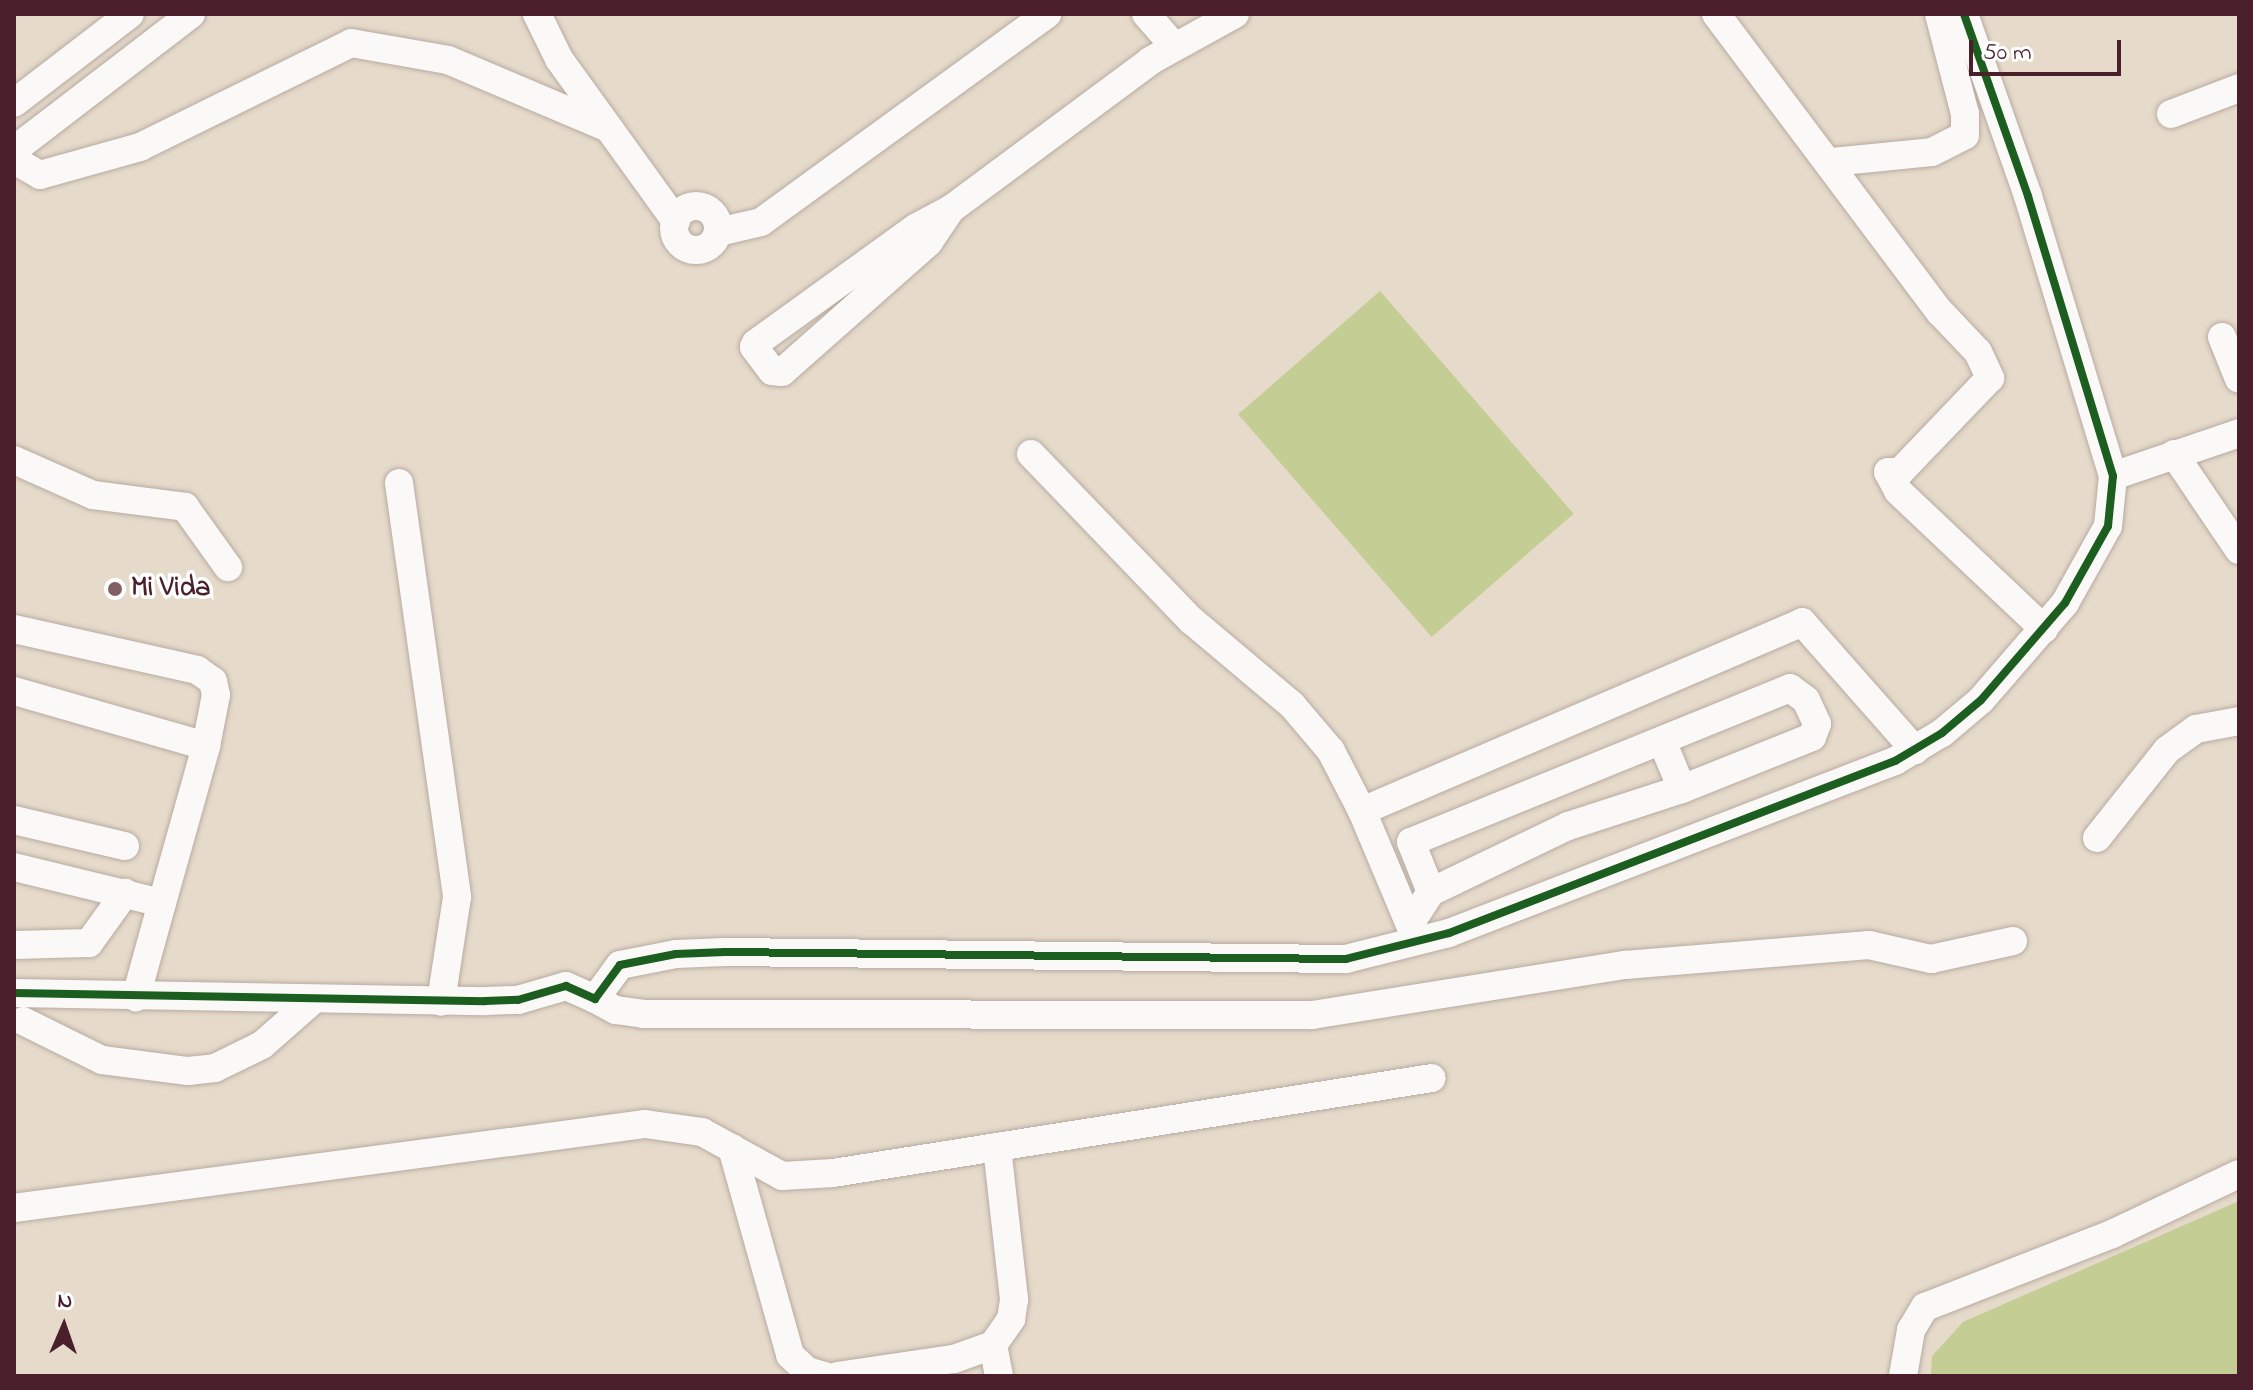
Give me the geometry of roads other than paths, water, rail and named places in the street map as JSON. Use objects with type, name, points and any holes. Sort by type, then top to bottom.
[{"type":"street","points":[[14,103],[130,14]]},
{"type":"street","points":[[14,150],[191,14]]},
{"type":"street","points":[[537,14],[559,59],[676,221],[679,241],[690,248],[710,244],[718,232],[747,228],[771,216],[1047,14]]},
{"type":"street","points":[[1146,14],[1174,46]]},
{"type":"street","points":[[951,209],[929,242],[782,372],[772,371],[756,343],[917,227],[951,209],[1174,46],[1235,14]]},
{"type":"street","points":[[1716,14],[1832,162],[1940,312],[1978,352],[1990,378],[1900,472],[1888,472],[1907,500],[2044,629]]},
{"type":"street","points":[[1832,162],[1932,152],[1965,135],[1965,114],[1939,14]]},
{"type":"street","points":[[595,999],[620,965],[676,954],[1279,962],[1346,959],[1915,750],[1981,700],[2065,603],[2108,526],[2113,476],[2028,196],[1964,14]]},
{"type":"street","points":[[14,160],[40,175],[140,147],[351,43],[448,60],[608,128]]},
{"type":"street","points":[[2171,114],[2239,88]]},
{"type":"street","points":[[2222,337],[2239,379]]},
{"type":"street","points":[[2113,476],[2174,454],[2237,437]]},
{"type":"street","points":[[1031,454],[1191,620],[1292,705],[1331,751],[1362,811],[1413,933]]},
{"type":"street","points":[[2174,454],[2239,550]]},
{"type":"street","points":[[14,460],[93,495],[185,507],[228,567]]},
{"type":"street","points":[[399,483],[457,897],[441,1002]]},
{"type":"street","points":[[1362,811],[1802,622],[1915,750]]},
{"type":"street","points":[[14,629],[197,670],[213,681],[216,695],[206,746],[136,997]]},
{"type":"street","points":[[1413,933],[1431,892],[1568,826],[1682,789],[1812,737],[1817,724],[1806,700],[1790,688],[1411,842],[1431,892]]},
{"type":"street","points":[[14,691],[206,746]]},
{"type":"street","points":[[2097,838],[2167,750],[2196,729],[2239,721]]},
{"type":"street","points":[[1662,741],[1682,789]]},
{"type":"street","points":[[1550,783],[1568,826]]},
{"type":"street","points":[[14,820],[125,846]]},
{"type":"street","points":[[14,867],[162,903]]},
{"type":"street","points":[[14,945],[89,943],[125,893]]},
{"type":"street","points":[[14,993],[441,1002],[518,1000],[566,986],[616,1010],[644,1014],[1312,1015],[1625,965],[1869,945],[1931,959],[2013,941]]},
{"type":"street","points":[[23,1021],[102,1060],[188,1071],[215,1068],[262,1045],[312,1001]]},
{"type":"street","points":[[14,1208],[625,1125],[682,1127],[732,1148],[782,1176],[997,1147],[1432,1078]]},
{"type":"street","points":[[837,1376],[954,1359],[993,1345],[1011,1319],[1014,1299],[997,1147]]},
{"type":"street","points":[[732,1148],[790,1355],[807,1371],[824,1376]]},
{"type":"street","points":[[1903,1376],[1911,1330],[1925,1307],[2112,1234],[2239,1174]]},
{"type":"street","points":[[993,1345],[999,1376]]},
{"type":"place","name":"Mi Vida","points":[[115,589]]}]
